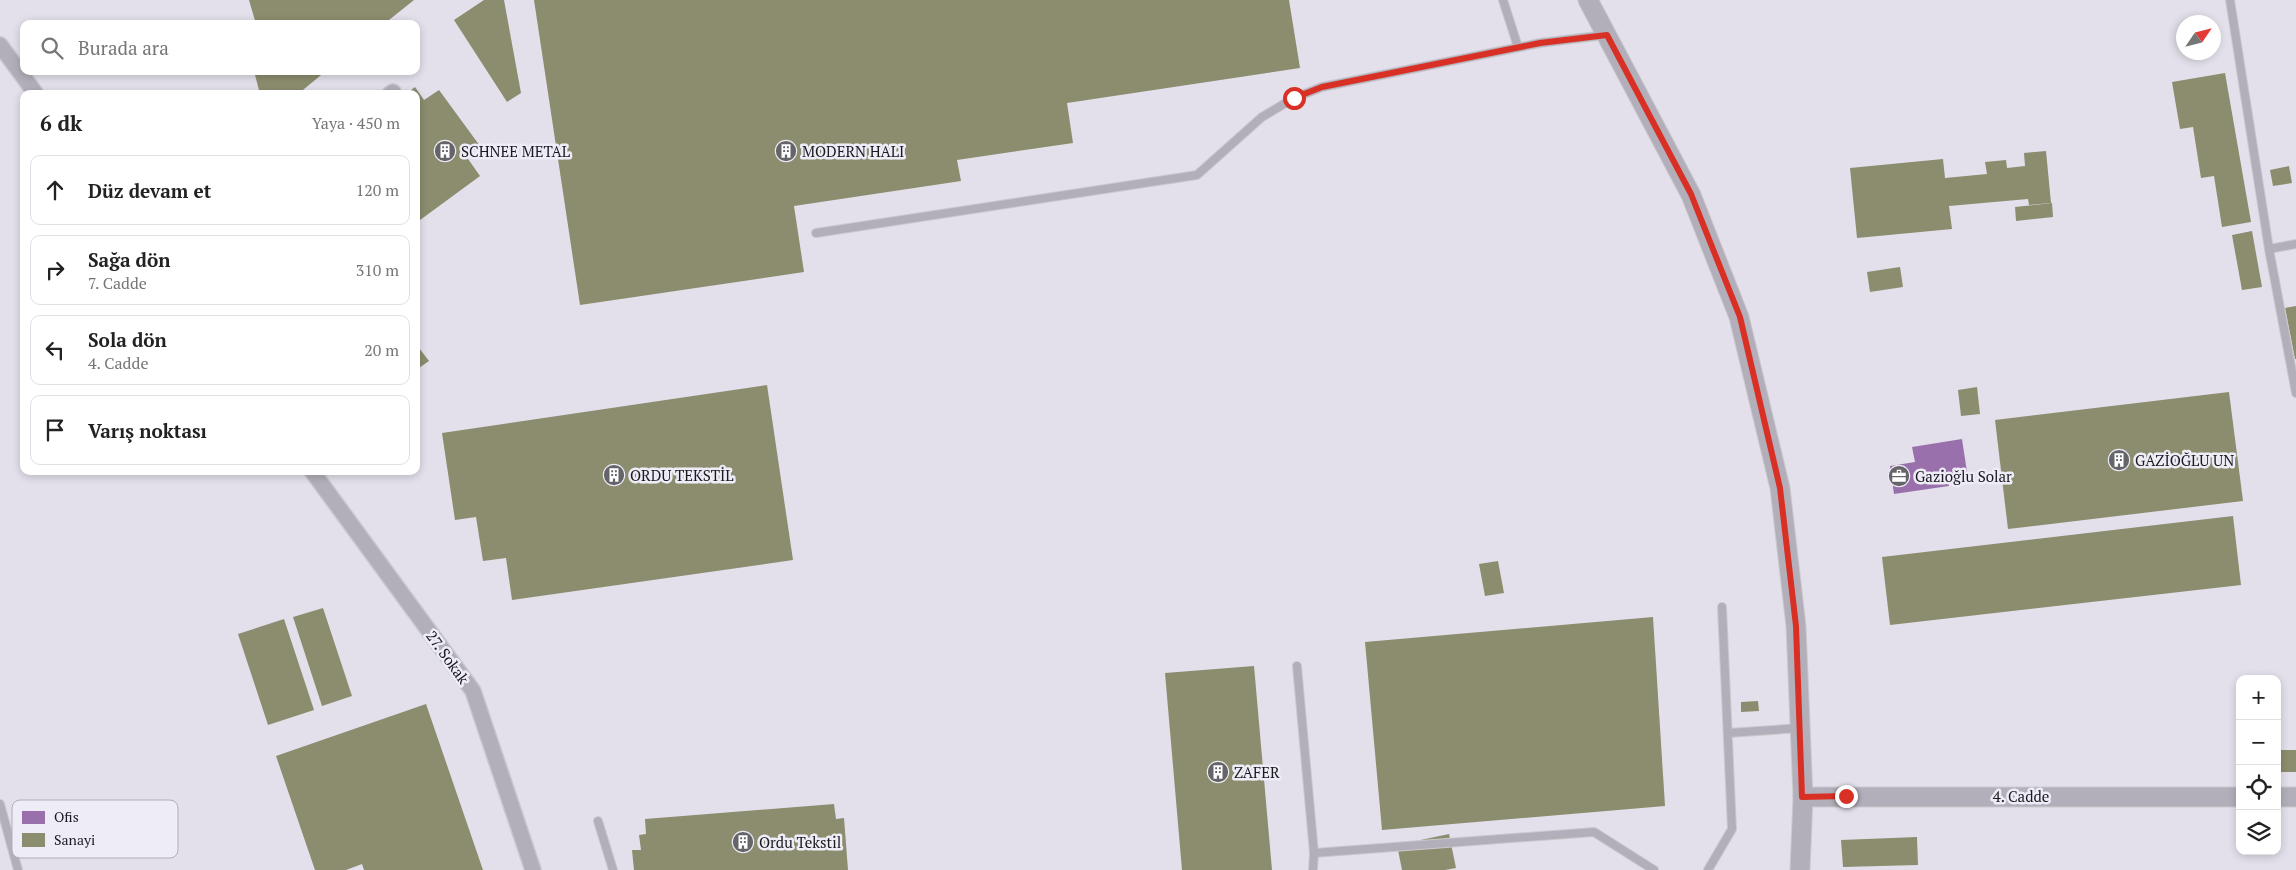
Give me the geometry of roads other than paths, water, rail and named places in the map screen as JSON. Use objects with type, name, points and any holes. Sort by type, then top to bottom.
[{"type":"street","points":[[1588,0],[1691,194],[1740,317],[1780,488],[1796,626],[1802,797],[1800,870]]},
{"type":"street","points":[[0,45],[20,72]]},
{"type":"street","points":[[22,75],[33,90]]},
{"type":"street","name":"27. Sokak","points":[[315,475],[472,691],[533,870]]},
{"type":"street","name":"4. Cadde","points":[[1802,797],[2236,797]]},
{"type":"street","points":[[2281,797],[2296,797]]},
{"type":"lane","points":[[1503,0],[1518,47]]},
{"type":"lane","points":[[2230,0],[2269,249],[2296,393]]},
{"type":"lane","points":[[816,233],[1197,175],[1262,117],[1294,98],[1322,87],[1518,47],[1607,35]]},
{"type":"lane","points":[[2269,249],[2296,244]]},
{"type":"lane","points":[[1708,870],[1732,829],[1722,607]]},
{"type":"lane","points":[[1297,666],[1314,853],[1313,870]]},
{"type":"lane","points":[[1728,733],[1800,728]]},
{"type":"lane","points":[[0,804],[12,848]]},
{"type":"lane","points":[[598,821],[613,870]]},
{"type":"lane","points":[[1314,853],[1594,832],[1654,870]]},
{"type":"place","name":"SCHNEE METAL","points":[[445,151]]},
{"type":"place","name":"MODERN HALI","points":[[786,151]]},
{"type":"place","name":"GAZİOĞLU UN","points":[[2119,460]]},
{"type":"place","name":"ORDU TEKSTİL","points":[[614,475]]},
{"type":"place","name":"Gazioğlu Solar","points":[[1899,476]]},
{"type":"place","name":"ZAFER","points":[[1218,772]]},
{"type":"place","name":"Ordu Tekstil","points":[[743,842]]}]
